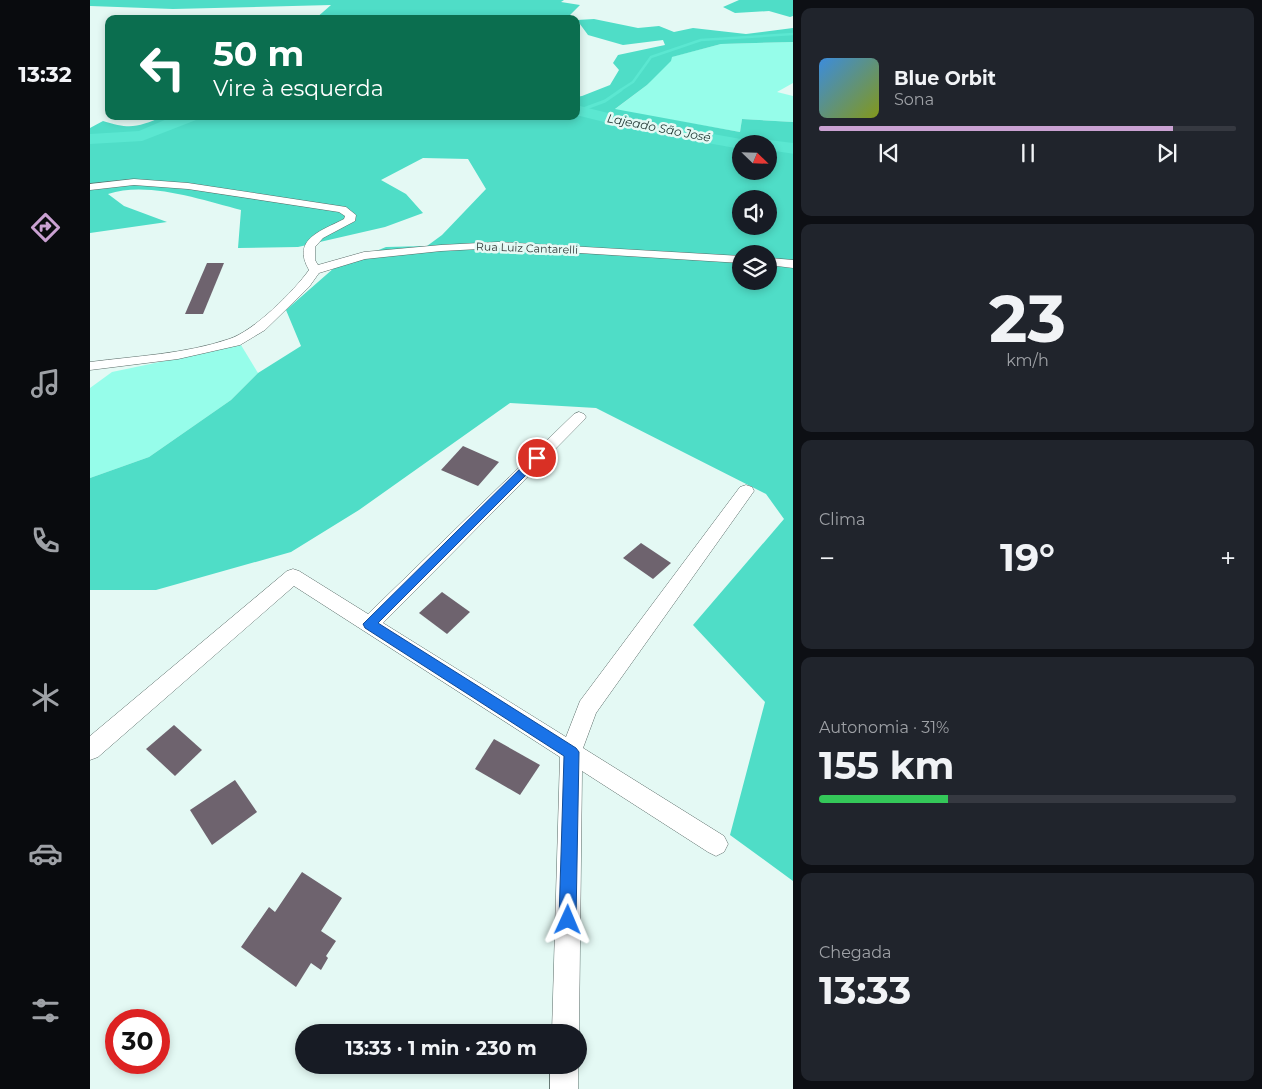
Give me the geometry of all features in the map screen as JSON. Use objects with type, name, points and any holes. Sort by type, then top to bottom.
[{"type":"street","points":[[90,187],[134,182],[188,186],[342,209],[351,215],[350,221],[320,236],[309,246],[309,260],[315,270],[305,284],[260,327],[235,342],[178,355],[90,366]]},
{"type":"street","name":"Rua Luiz Cantarelli","points":[[315,270],[364,256],[441,248],[498,245],[732,259]]},
{"type":"street","points":[[777,263],[793,264]]},
{"type":"street","points":[[370,624],[579,417]]},
{"type":"street","points":[[565,1024],[572,752],[588,708],[746,491]]},
{"type":"street","points":[[91,746],[293,576],[716,844]]},
{"type":"street","points":[[564,1074],[564,1089]]},
{"type":"green space","points":[[90,0],[564,0],[561,2],[580,5],[570,15],[320,15],[331,5],[173,9],[90,6]]},
{"type":"green space","points":[[739,0],[793,0],[793,16],[790,17],[769,11],[735,13],[723,7]]},
{"type":"green space","points":[[594,19],[638,28],[659,26],[674,32],[693,28],[746,34],[793,28],[793,42],[721,44],[672,57],[671,61],[647,85],[615,109],[740,132],[742,119],[793,122],[793,881],[730,835],[765,702],[693,625],[784,519],[766,494],[596,408],[510,403],[359,510],[291,552],[156,590],[90,590],[90,478],[149,457],[231,400],[258,373],[301,346],[286,310],[334,268],[386,247],[427,246],[442,235],[486,189],[468,159],[423,158],[381,180],[406,194],[423,213],[385,227],[298,247],[238,248],[241,210],[174,193],[140,190],[124,191],[108,194],[124,206],[167,222],[90,233],[90,128],[103,121],[121,126],[134,126],[154,120],[580,120],[580,96],[610,85],[619,70],[613,63],[618,55],[665,45],[663,40],[623,45],[588,35],[580,24],[580,20]]},
{"type":"green space","points":[[793,42],[793,83],[777,92],[793,96],[793,122],[742,119],[740,132],[614,110],[647,85],[671,57],[721,44]]},
{"type":"green space","points":[[241,345],[258,373],[231,400],[149,457],[90,478],[90,388],[112,372]]},
{"type":"building","points":[[207,263],[224,263],[203,314],[185,314]]},
{"type":"building","points":[[463,446],[499,462],[478,486],[441,470]]},
{"type":"building","points":[[641,543],[671,563],[653,579],[623,558]]},
{"type":"building","points":[[442,592],[470,612],[447,634],[419,613]]},
{"type":"building","points":[[174,725],[202,750],[175,776],[146,749]]},
{"type":"building","points":[[494,739],[540,765],[520,795],[475,769]]},
{"type":"building","points":[[235,780],[257,812],[212,845],[190,810]]},
{"type":"building","points":[[302,872],[342,898],[321,931],[336,941],[326,956],[328,958],[321,970],[311,963],[296,987],[241,947],[269,907],[275,912]]},
{"type":"waterway","points":[[619,91],[633,82],[651,57],[701,40],[793,34]]},
{"type":"waterway","points":[[580,110],[605,101],[621,90]]},
{"type":"waterway","name":"Lajeado São José","points":[[580,111],[640,126],[732,142]]},
{"type":"waterway","name":"Lajeado São José","points":[[90,139],[142,136],[180,120]]},
{"type":"waterway","name":"Lajeado São José","points":[[778,146],[793,149]]},
{"type":"route","points":[[537,458],[370,624],[572,752],[568,920]]}]
